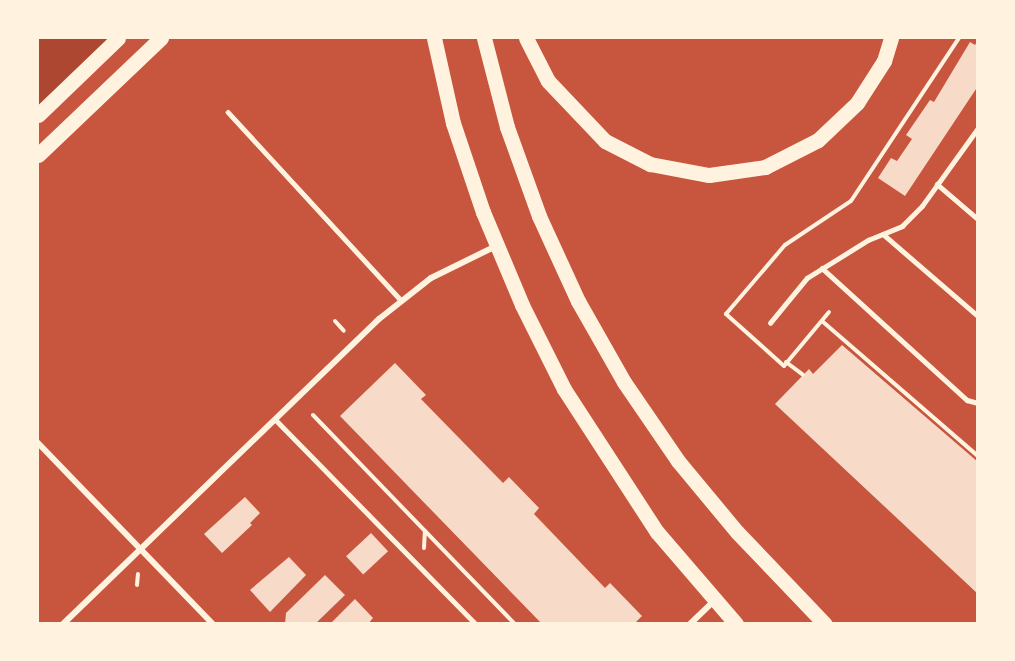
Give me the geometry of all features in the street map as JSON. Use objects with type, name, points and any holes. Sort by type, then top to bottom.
[{"type":"main road","points":[[38,115],[118,38]]},
{"type":"main road","points":[[38,155],[161,38]]},
{"type":"main road","points":[[434,38],[453,123],[497,246],[564,388],[657,532],[736,624]]},
{"type":"main road","points":[[484,38],[511,138],[539,216],[578,300],[624,382],[678,461],[737,532],[825,624]]},
{"type":"main road","points":[[526,38],[548,81],[605,141],[650,165],[709,175],[765,167],[818,140],[857,103],[884,61],[891,38]]},
{"type":"main road","points":[[714,601],[724,624]]},
{"type":"street","points":[[63,624],[401,300],[432,278],[497,246]]},
{"type":"street","points":[[38,443],[213,624]]},
{"type":"street","points":[[690,624],[714,601]]},
{"type":"lane","points":[[228,112],[401,300]]},
{"type":"lane","points":[[770,323],[807,278],[883,234],[902,226],[937,184],[978,128]]},
{"type":"lane","points":[[937,184],[978,219]]},
{"type":"lane","points":[[883,234],[978,316]]},
{"type":"lane","points":[[822,268],[967,400],[978,403]]},
{"type":"lane","points":[[275,419],[476,624]]},
{"type":"path","points":[[829,312],[784,366],[726,314],[785,244],[851,201],[959,38]]},
{"type":"path","points":[[335,321],[340,327]]},
{"type":"path","points":[[822,321],[978,456]]},
{"type":"path","points":[[786,362],[803,375]]},
{"type":"path","points":[[314,415],[515,624]]},
{"type":"path","points":[[424,531],[424,536]]},
{"type":"shaded area","points":[[38,38],[118,38],[38,115]]},
{"type":"building","points":[[978,40],[978,86],[905,196],[878,178],[891,158],[897,161],[912,139],[906,135],[930,100],[934,102],[970,42],[975,45]]},
{"type":"building","points":[[842,345],[978,462],[978,594],[775,404],[809,369],[813,374]]},
{"type":"building","points":[[395,363],[426,395],[421,399],[503,483],[509,477],[539,508],[534,514],[605,588],[610,583],[642,616],[634,624],[542,624],[340,416]]},
{"type":"building","points":[[245,497],[260,513],[250,523],[252,525],[222,553],[204,534]]},
{"type":"building","points":[[371,533],[388,551],[363,574],[346,556]]},
{"type":"building","points":[[289,557],[306,575],[270,612],[250,590]]},
{"type":"building","points":[[325,575],[345,595],[315,624],[285,624],[286,613]]},
{"type":"building","points":[[355,599],[373,618],[368,624],[330,624]]}]
